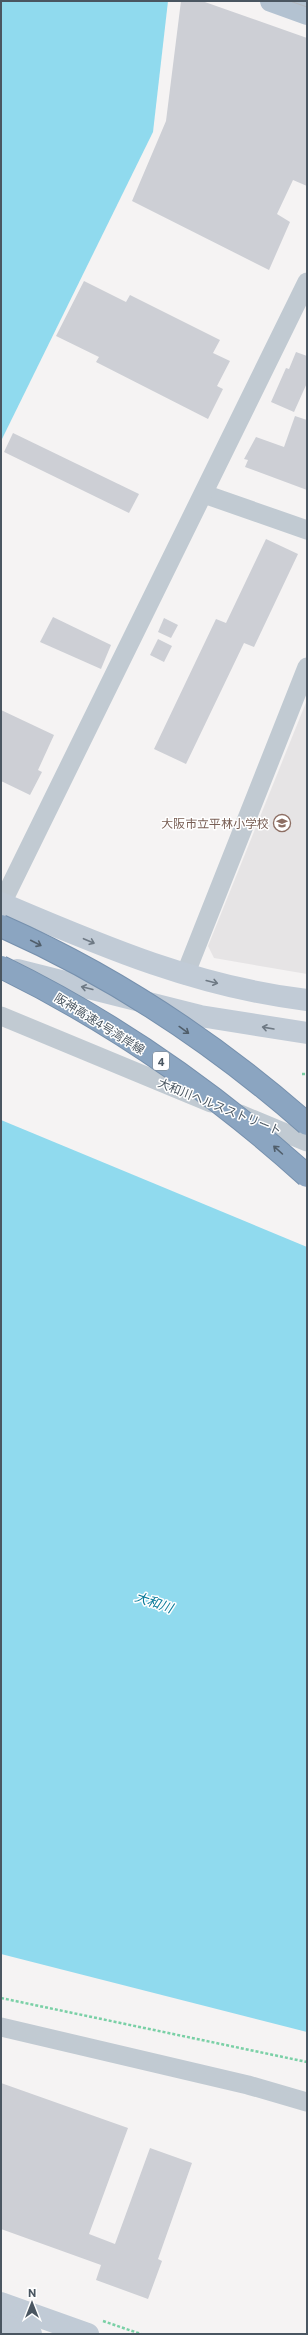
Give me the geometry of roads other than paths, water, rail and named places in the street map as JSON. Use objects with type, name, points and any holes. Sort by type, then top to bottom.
[{"type":"highway","points":[[1,926],[74,962],[130,993],[226,1059],[307,1124]]},
{"type":"highway","name":"阪神高速4号湾岸線","points":[[1,967],[93,1017],[150,1054],[254,1129],[307,1176]]},
{"type":"main road","points":[[271,1],[307,14]]},
{"type":"street","points":[[307,282],[1,904],[116,952],[185,975],[236,988],[307,1000]]},
{"type":"street","points":[[204,494],[307,530]]},
{"type":"street","points":[[185,975],[307,667]]},
{"type":"street","points":[[1,967],[200,1016],[307,1033]]},
{"type":"street","name":"大和川ヘルスストリート","points":[[1,1016],[307,1142]]},
{"type":"street","points":[[1,2027],[248,2085],[307,2102]]},
{"type":"street","points":[[1,2303],[88,2334]]},
{"type":"street","points":[[1,2324],[31,2334]]},
{"type":"water","points":[[1,1],[168,1],[153,132],[1,441]]},
{"type":"water","name":"大和川","points":[[1,1120],[307,1247],[307,2032],[1,1954]]},
{"type":"tram line","points":[[290,1],[307,7]]},
{"type":"place","name":"大阪市立平林小学校","points":[[282,823]]}]
